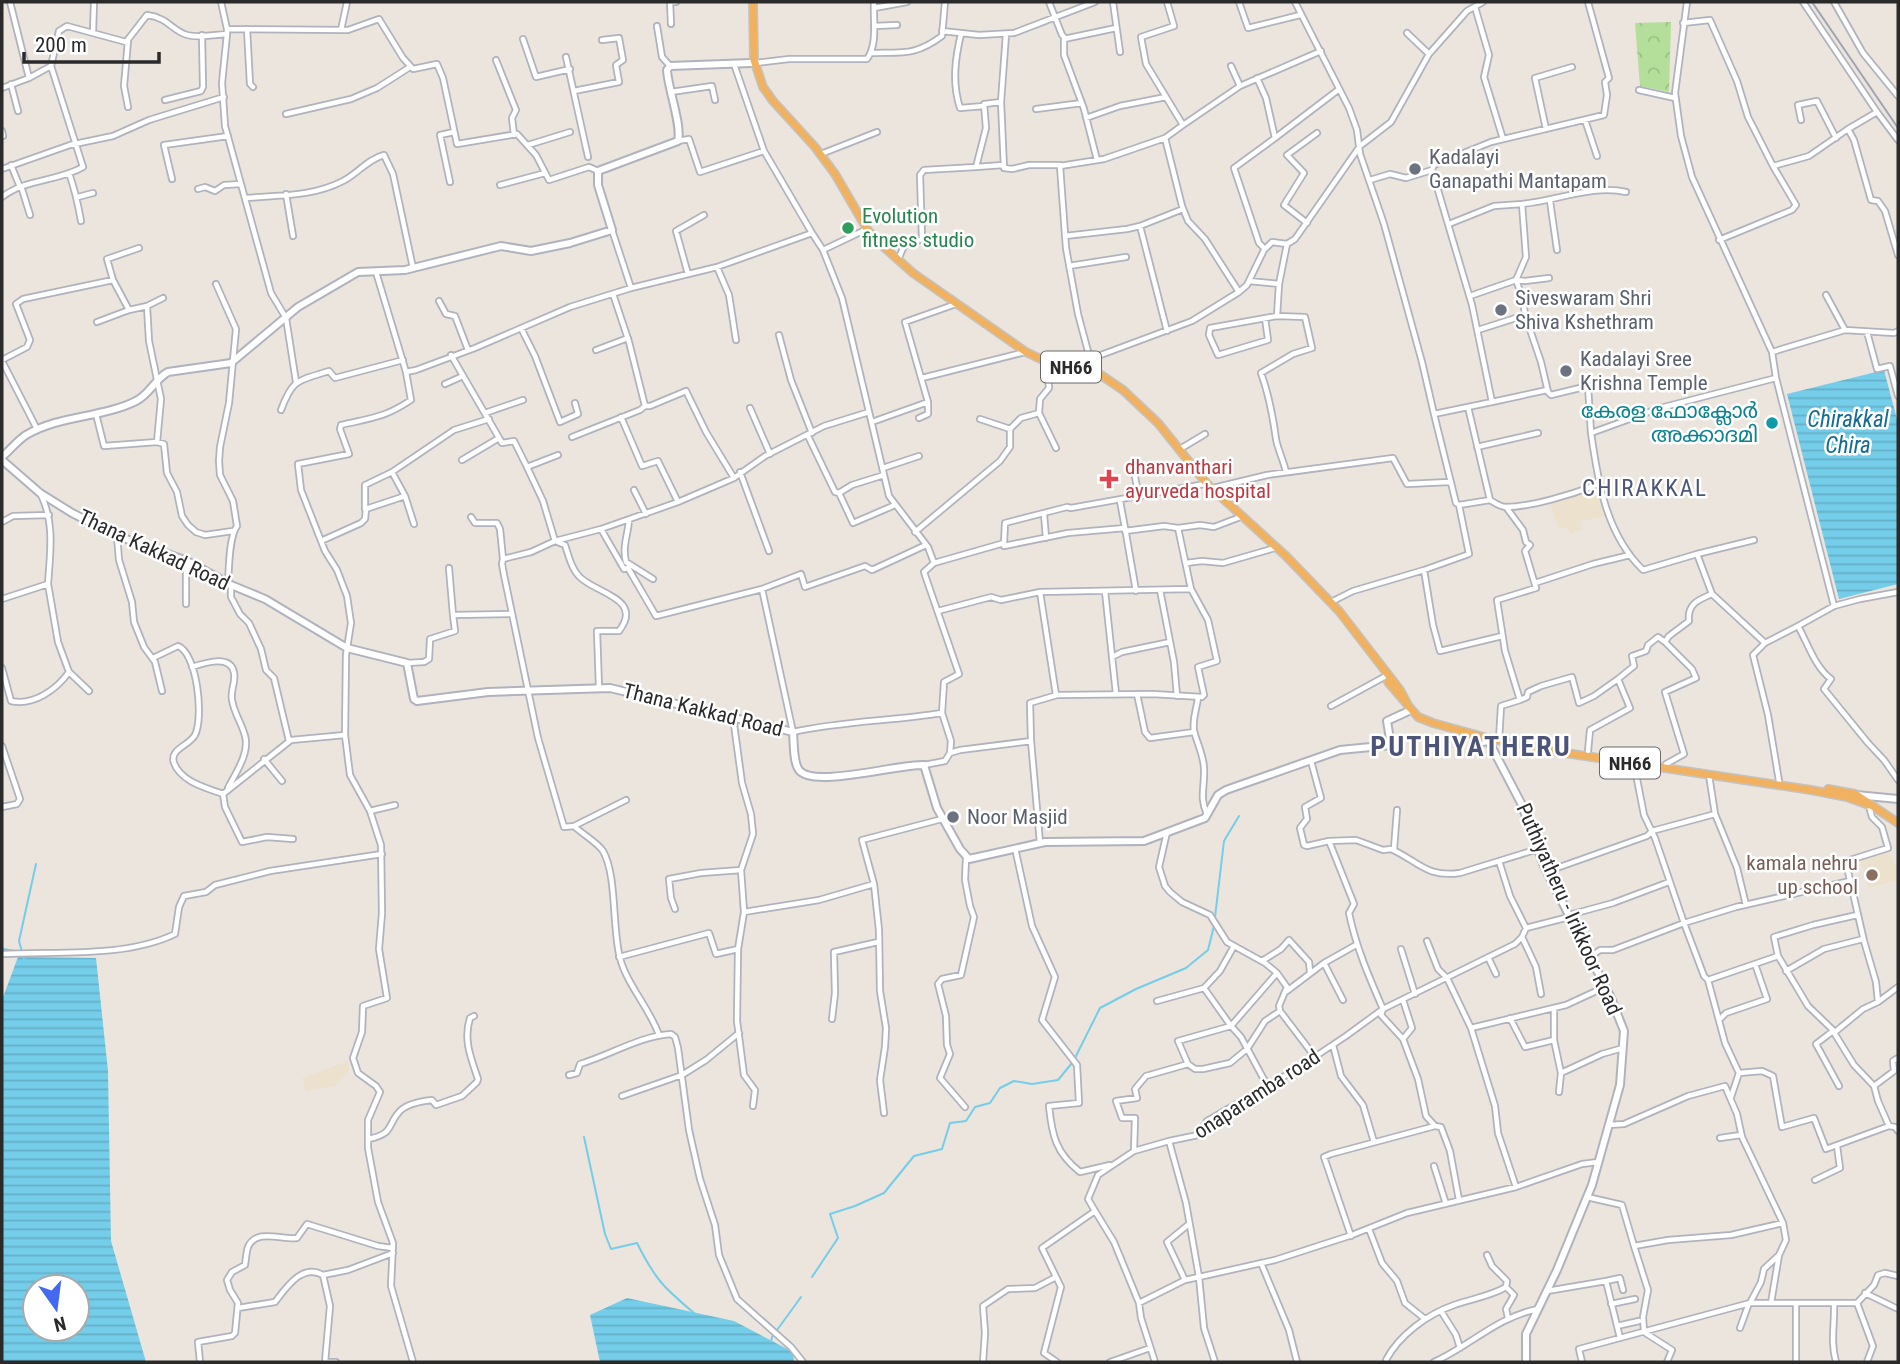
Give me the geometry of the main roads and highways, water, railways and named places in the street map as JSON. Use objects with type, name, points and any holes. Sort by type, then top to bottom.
[{"type":"highway","name":"NH66","points":[[751,2],[755,77],[765,97],[835,174],[867,229],[897,261],[1026,352],[1047,362],[1098,373],[1123,390],[1158,423],[1210,486],[1329,603],[1400,690],[1412,710],[1499,738],[1634,763],[1779,783],[1847,797],[1869,805]]},
{"type":"highway","name":"NH66","points":[[1329,603],[1412,710],[1433,723],[1488,740],[1499,738]]},
{"type":"highway","name":"NH66","points":[[1588,754],[1856,795],[1898,823]]},
{"type":"highway","points":[[1847,797],[1856,795]]},
{"type":"main road","points":[[2,459],[20,440],[38,430],[135,401],[146,395],[161,376],[168,372],[231,363],[298,307],[358,272],[413,269],[501,246],[531,251],[612,230],[598,185],[598,171],[604,166],[678,141],[680,132],[667,70],[670,66],[753,63]]},
{"type":"main road","name":"Thana Kakkad Road","points":[[2,459],[40,493],[72,513],[265,599],[347,648],[407,663],[417,701],[488,692],[610,688],[793,732],[797,768],[811,777],[874,773],[925,765],[934,802],[966,858],[979,858],[1040,842],[1144,841],[1202,820],[1208,815],[1218,795],[1226,790],[1352,747],[1391,745],[1387,721],[1412,710]]},
{"type":"main road","name":"Puthiyatheru - Irikkoor Road","points":[[1488,740],[1521,803],[1538,849],[1568,916],[1605,987],[1623,1031],[1620,1085],[1598,1162],[1587,1197],[1547,1292],[1526,1334],[1526,1362]]},
{"type":"main road","points":[[1856,795],[1898,799]]},
{"type":"water","name":"Chirakkal Chira","points":[[1884,370],[1898,423],[1898,584],[1839,599],[1787,394]]},
{"type":"water","points":[[18,957],[96,958],[108,1071],[111,1241],[146,1362],[2,1362],[2,1000]]},
{"type":"water","points":[[627,1298],[734,1321],[793,1352],[794,1362],[600,1362],[590,1315]]},
{"type":"waterway","points":[[1215,917],[1224,841],[1239,816]]},
{"type":"waterway","points":[[24,959],[19,941],[36,864]]},
{"type":"waterway","points":[[1075,1058],[1100,1008],[1186,968],[1208,950],[1214,926]]},
{"type":"waterway","points":[[3,949],[15,951]]},
{"type":"waterway","points":[[812,1277],[838,1238],[830,1214],[884,1193],[914,1156],[942,1149],[950,1123],[966,1121],[975,1107],[990,1103],[1000,1088],[1014,1081],[1032,1084],[1058,1080],[1072,1063]]},
{"type":"waterway","points":[[584,1137],[605,1234],[611,1249],[637,1243],[661,1282],[694,1313]]},
{"type":"waterway","points":[[771,1342],[801,1297]]},
{"type":"railway","points":[[1812,2],[1898,128]]},
{"type":"place","name":"Kadalayi Ganapathi Mantapam","points":[[1415,169]]},
{"type":"place","name":"Evolution fitness studio","points":[[848,228]]},
{"type":"place","name":"Siveswaram Shri Shiva Kshethram","points":[[1501,310]]},
{"type":"place","name":"Kadalayi Sree Krishna Temple","points":[[1566,371]]},
{"type":"place","name":"കേരള ഫോക്ലോർ അക്കാദമി","points":[[1772,423]]},
{"type":"place","name":"dhanvanthari ayurveda hospital","points":[[1109,479]]},
{"type":"place","name":"Noor Masjid","points":[[953,817]]},
{"type":"place","name":"kamala nehru up school","points":[[1872,875]]},
{"type":"district","name":"CHIRAKKAL","points":[[1645,488]]},
{"type":"district","name":"PUTHIYATHERU","points":[[1471,746]]}]
